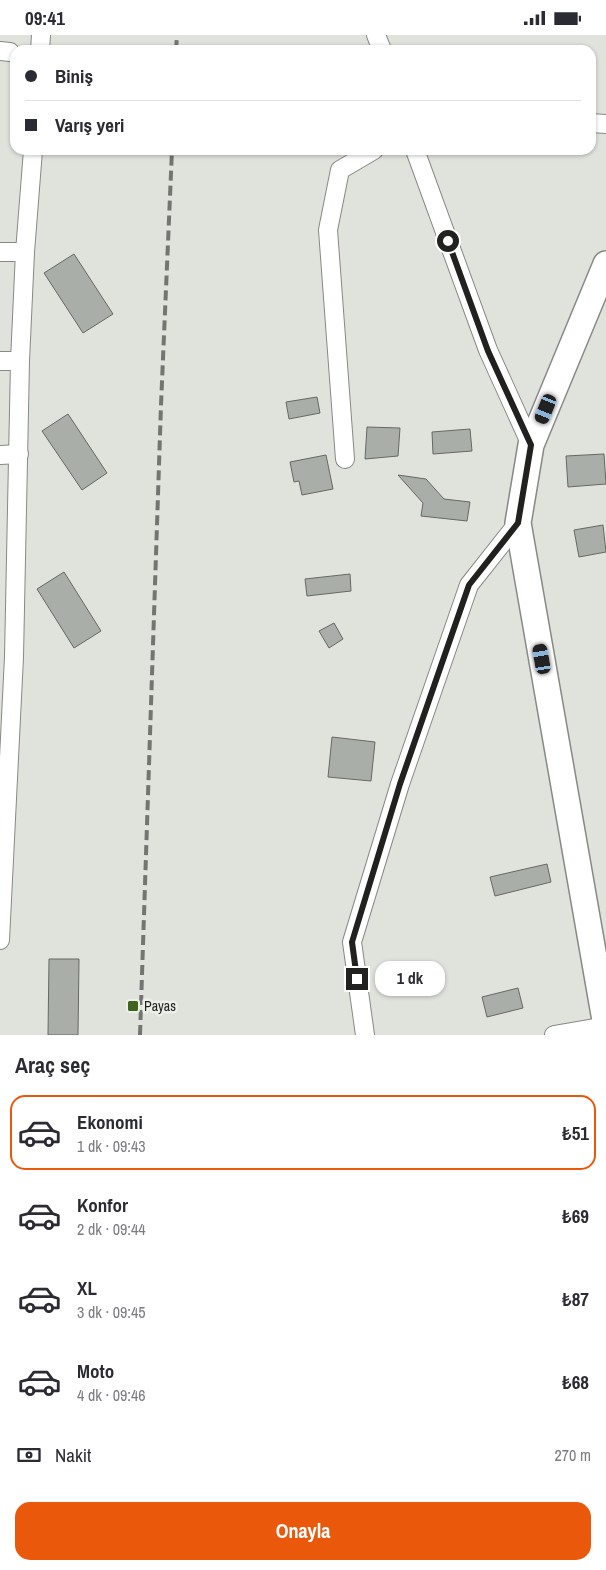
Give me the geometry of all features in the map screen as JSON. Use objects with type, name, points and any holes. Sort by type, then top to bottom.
[{"type":"street","points":[[0,940],[7,657],[19,454],[20,361],[25,252],[33,155]]},
{"type":"street","points":[[345,459],[328,230],[340,171],[366,155]]},
{"type":"street","points":[[417,155],[488,351],[531,445]]},
{"type":"street","points":[[0,252],[25,252]]},
{"type":"street","points":[[554,1035],[606,1026],[518,523],[531,445],[606,263]]},
{"type":"street","points":[[0,361],[20,361]]},
{"type":"street","points":[[0,455],[19,454]]},
{"type":"street","points":[[365,1035],[352,942],[400,784],[469,585],[518,523]]},
{"type":"building","points":[[74,254],[113,314],[83,333],[44,273]]},
{"type":"building","points":[[317,397],[320,413],[289,419],[286,402]]},
{"type":"building","points":[[68,414],[107,473],[82,490],[42,431]]},
{"type":"building","points":[[367,427],[400,428],[398,456],[365,459]]},
{"type":"building","points":[[470,429],[472,451],[433,454],[432,432]]},
{"type":"building","points":[[604,454],[606,484],[568,487],[566,456]]},
{"type":"building","points":[[326,455],[333,489],[302,495],[299,481],[294,482],[290,462]]},
{"type":"building","points":[[398,475],[426,479],[444,499],[470,502],[467,521],[421,516],[423,503]]},
{"type":"building","points":[[603,525],[606,552],[579,557],[574,530]]},
{"type":"building","points":[[64,572],[101,631],[74,648],[37,589]]},
{"type":"building","points":[[350,574],[351,591],[307,596],[305,579]]},
{"type":"building","points":[[334,623],[343,639],[329,648],[319,631]]},
{"type":"building","points":[[332,737],[375,742],[371,781],[328,777]]},
{"type":"building","points":[[547,864],[551,882],[495,896],[490,877]]},
{"type":"building","points":[[49,959],[79,959],[78,1035],[48,1035]]},
{"type":"building","points":[[518,988],[523,1008],[487,1017],[482,997]]},
{"type":"railway","points":[[176,45],[177,35]]},
{"type":"railway","points":[[140,1035],[161,405],[172,155]]},
{"type":"place","name":"Payas","points":[[133,1006]]},
{"type":"route","points":[[357,979],[352,942],[400,784],[469,585],[518,523],[531,445],[488,351],[448,241]]}]
